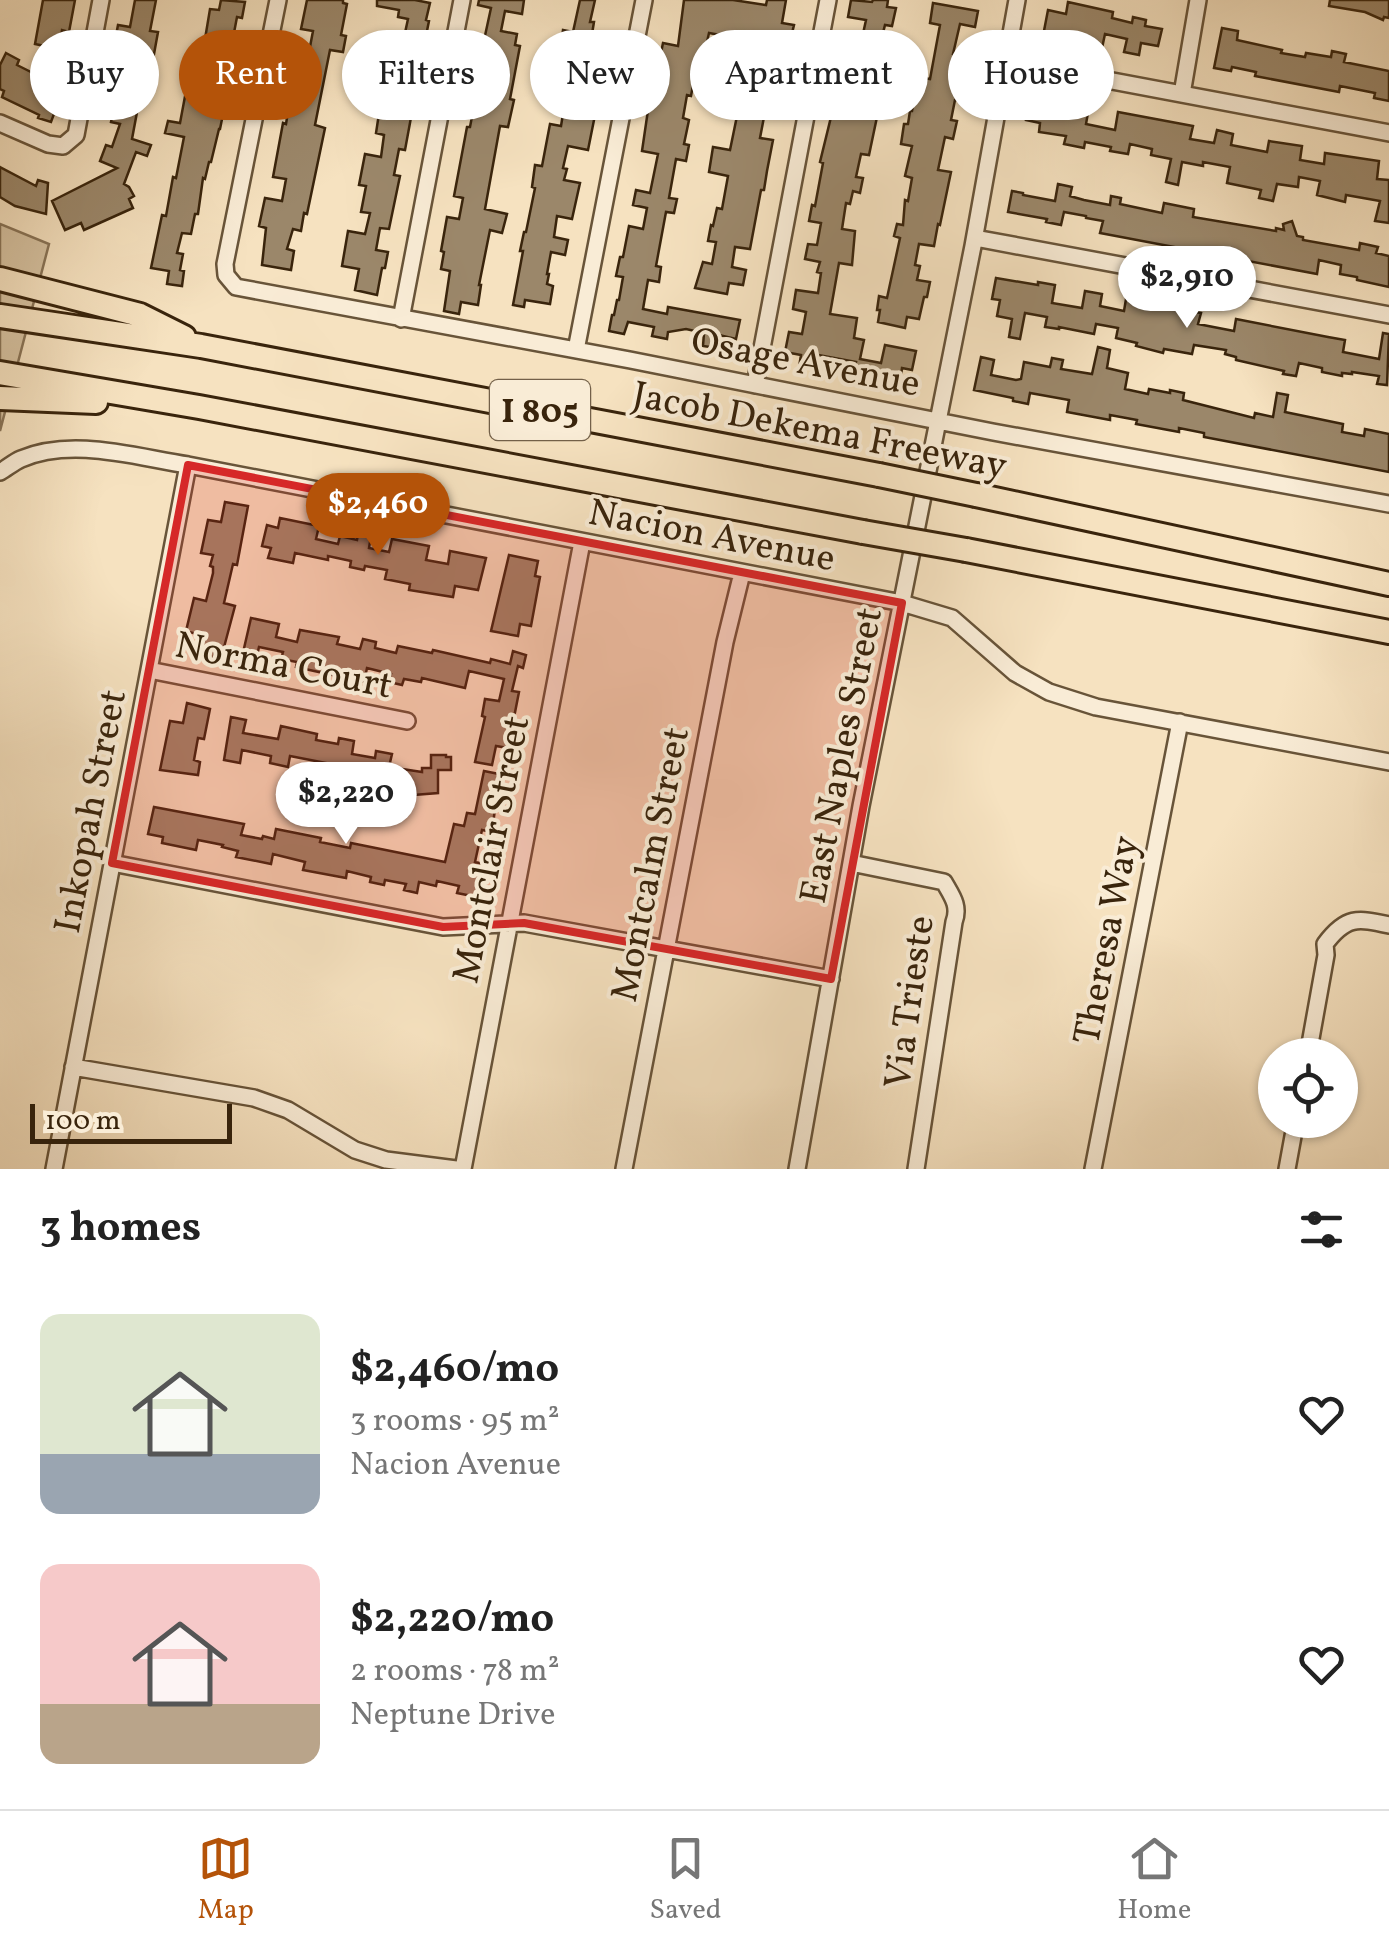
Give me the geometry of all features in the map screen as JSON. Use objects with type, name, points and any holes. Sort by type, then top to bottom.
[{"type":"highway","points":[[0,279],[140,315],[201,346]]},
{"type":"highway","name":"Jacob Dekema Freeway","points":[[0,316],[201,346],[1389,575]]},
{"type":"highway","name":"I 805","points":[[0,374],[199,407],[1389,630]]},
{"type":"highway","points":[[0,398],[199,407]]},
{"type":"highway","points":[[976,495],[1389,584]]},
{"type":"street","points":[[0,123],[48,144],[63,146],[76,136],[101,0]]},
{"type":"street","name":"Osage Avenue","points":[[278,0],[226,264],[226,276],[236,287],[1389,504]]},
{"type":"street","points":[[401,319],[462,0]]},
{"type":"street","points":[[576,350],[644,0]]},
{"type":"street","points":[[755,385],[828,0]]},
{"type":"street","name":"East Naples Street","points":[[1012,30],[1017,0]]},
{"type":"street","points":[[1182,94],[1198,0]]},
{"type":"street","points":[[1114,81],[1389,133]]},
{"type":"street","name":"East Naples Street","points":[[796,1169],[851,863],[996,120]]},
{"type":"street","points":[[975,238],[1389,315]]},
{"type":"street","name":"Nacion Avenue","points":[[0,472],[20,459],[82,449],[188,465],[902,603],[952,618],[1014,672],[1049,692],[1096,708],[1389,762]]},
{"type":"street","name":"Inkopah Street","points":[[54,1169],[188,465]]},
{"type":"street","name":"Montclair Street","points":[[460,1169],[582,542]]},
{"type":"street","name":"Montcalm Street","points":[[624,1169],[724,642],[742,573]]},
{"type":"street","name":"Norma Court","points":[[149,670],[408,721]]},
{"type":"street","name":"Theresa Way","points":[[1093,1169],[1180,722]]},
{"type":"street","points":[[112,863],[443,927],[526,923],[831,978]]},
{"type":"street","name":"Via Trieste","points":[[851,863],[944,882],[956,901],[916,1169]]},
{"type":"street","points":[[1311,1038],[1326,944],[1339,925],[1361,919],[1389,925]]},
{"type":"street","points":[[74,1067],[254,1098],[288,1110],[355,1150],[386,1160],[460,1169]]},
{"type":"street","points":[[1286,1169],[1292,1138]]},
{"type":"highlighted area","points":[[188,465],[902,603],[831,979],[524,923],[443,927],[112,863]]},
{"type":"shaded area","points":[[0,224],[49,244],[0,431]]},
{"type":"building","points":[[43,0],[75,0],[69,30],[38,30]]},
{"type":"building","points":[[135,0],[156,0],[150,30],[117,30],[118,25],[130,27]]},
{"type":"building","points":[[221,0],[245,2],[235,30],[206,30],[210,9],[219,10]]},
{"type":"building","points":[[307,0],[343,0],[347,4],[342,52],[330,50],[322,90],[322,30],[301,29]]},
{"type":"building","points":[[377,0],[430,3],[427,30],[406,30],[408,19],[398,17],[399,10],[377,6]]},
{"type":"building","points":[[479,0],[524,0],[522,14],[505,11],[501,30],[486,30],[491,8],[478,5]]},
{"type":"building","points":[[580,0],[595,0],[590,22],[594,22],[593,30],[573,30]]},
{"type":"building","points":[[684,0],[766,5],[767,0],[786,0],[782,23],[794,25],[793,30],[690,30],[690,96],[687,95],[683,118],[689,120],[684,144],[689,145],[686,161],[676,159],[669,198],[677,199],[674,213],[666,212],[656,266],[661,267],[659,282],[648,280],[643,309],[667,314],[668,307],[740,320],[736,339],[719,335],[717,348],[703,346],[704,333],[686,329],[668,332],[667,339],[652,336],[654,327],[628,322],[624,334],[609,331],[619,300],[623,277],[616,276],[629,226],[643,229],[647,208],[633,205],[636,190],[650,193],[658,154],[642,151],[647,120],[670,120],[670,44],[678,46]]},
{"type":"building","points":[[851,0],[888,0],[887,7],[896,8],[892,26],[885,25],[884,30],[864,30],[866,20],[848,17]]},
{"type":"building","points":[[1330,0],[1389,0],[1389,18],[1383,20],[1365,12],[1329,6]]},
{"type":"building","points":[[1068,2],[1113,12],[1112,18],[1132,23],[1133,17],[1146,20],[1145,26],[1162,29],[1158,46],[1141,43],[1139,55],[1124,52],[1127,39],[1114,36],[1114,30],[1044,30],[1048,10],[1066,14]]},
{"type":"building","points":[[933,3],[978,11],[975,27],[960,24],[959,30],[948,30],[948,120],[957,121],[953,139],[945,137],[938,170],[951,172],[934,246],[919,244],[917,280],[930,282],[927,297],[919,319],[907,317],[905,328],[878,322],[877,310],[879,296],[887,298],[900,238],[894,236],[897,224],[903,225],[912,178],[905,176],[912,146],[901,144],[904,124],[909,120],[928,120],[928,79],[940,25],[930,23]]},
{"type":"building","points":[[1222,28],[1238,31],[1237,40],[1282,50],[1281,53],[1331,57],[1332,51],[1346,54],[1344,62],[1389,71],[1389,101],[1374,98],[1375,93],[1340,86],[1339,92],[1255,76],[1256,72],[1232,67],[1231,71],[1214,68]]},
{"type":"building","points":[[510,33],[517,34],[515,45],[520,46],[510,99]]},
{"type":"building","points":[[6,53],[30,72],[30,111],[2,97],[0,65]]},
{"type":"building","points":[[1118,112],[1193,126],[1190,139],[1214,143],[1217,130],[1233,134],[1231,145],[1267,152],[1269,141],[1302,146],[1300,160],[1324,164],[1325,153],[1379,161],[1377,179],[1389,180],[1389,223],[1375,221],[1380,201],[1346,195],[1345,202],[1317,195],[1320,181],[1299,177],[1298,187],[1277,184],[1273,201],[1259,198],[1261,190],[1227,183],[1230,167],[1203,162],[1203,166],[1182,162],[1178,185],[1166,182],[1171,159],[1151,155],[1152,149],[1130,144],[1128,154],[1085,142],[1084,148],[1064,144],[1066,136],[1039,132],[1040,123],[1026,120],[1087,120],[1086,124],[1115,130]]},
{"type":"building","points":[[136,120],[132,139],[151,145],[147,156],[136,152],[124,184],[134,196],[129,199],[133,208],[84,230],[81,223],[65,230],[52,201],[117,168],[100,161],[106,145],[112,147],[120,124],[111,122]]},
{"type":"building","points":[[222,120],[203,178],[198,214],[191,234],[182,233],[177,253],[183,254],[182,286],[167,284],[169,271],[151,268],[184,137],[165,133],[168,121]]},
{"type":"building","points":[[287,120],[316,120],[315,125],[325,128],[307,214],[304,213],[301,231],[293,229],[287,249],[294,251],[291,270],[262,265],[266,228],[259,226],[265,198],[282,201],[286,179],[273,177],[283,123]]},
{"type":"building","points":[[378,120],[411,120],[405,150],[399,149],[394,175],[400,176],[389,229],[380,228],[376,250],[388,252],[377,295],[355,290],[359,269],[342,266],[348,231],[365,234],[370,213],[361,212],[366,186],[359,185],[365,154],[381,157],[384,135],[376,133]]},
{"type":"building","points":[[471,120],[510,120],[508,127],[500,126],[485,209],[507,214],[502,233],[490,230],[478,305],[461,302],[459,314],[444,311],[450,271],[441,269],[441,251],[447,217],[459,219],[463,198],[454,196]]},
{"type":"building","points":[[562,120],[594,120],[588,150],[568,146],[563,168],[567,169],[564,180],[580,183],[572,219],[557,216],[554,237],[568,240],[565,255],[551,252],[547,274],[547,284],[553,286],[550,304],[525,300],[524,307],[513,305],[520,251],[535,188],[535,165],[542,166],[550,124],[561,126]]},
{"type":"building","points":[[736,120],[763,120],[760,138],[773,140],[764,190],[750,249],[735,247],[732,267],[746,270],[743,285],[729,283],[727,294],[695,288],[703,262],[712,264],[716,242],[708,241],[717,208],[722,209],[728,176],[709,172],[713,147],[730,150]]},
{"type":"building","points":[[830,120],[876,120],[869,155],[861,154],[856,177],[863,178],[860,193],[853,191],[850,204],[846,203],[842,229],[855,231],[852,265],[839,263],[830,314],[857,318],[854,338],[864,340],[860,359],[881,363],[885,345],[916,351],[912,370],[902,368],[900,383],[853,374],[856,362],[818,355],[814,369],[799,367],[801,355],[785,352],[789,332],[802,334],[806,312],[793,309],[796,290],[818,293],[820,262],[805,259],[808,244],[817,245],[821,223],[809,221],[812,205],[815,206],[823,163],[820,162]]},
{"type":"building","points":[[0,167],[36,186],[38,180],[48,183],[46,214],[15,206],[0,197]]},
{"type":"building","points":[[1058,184],[1072,187],[1070,196],[1084,200],[1110,205],[1111,196],[1121,198],[1120,204],[1162,213],[1164,203],[1194,209],[1193,217],[1276,231],[1284,230],[1283,224],[1292,221],[1297,236],[1303,240],[1359,250],[1360,243],[1378,247],[1376,253],[1389,256],[1389,287],[1340,274],[1341,265],[1319,260],[1317,274],[1100,233],[1103,221],[1086,216],[1064,212],[1061,225],[1008,212],[1012,191],[1055,201]]},
{"type":"building","points":[[996,278],[1055,285],[1052,303],[1082,308],[1085,291],[1102,294],[1100,306],[1124,311],[1126,299],[1163,306],[1165,296],[1176,298],[1174,308],[1201,313],[1198,324],[1234,331],[1236,319],[1345,340],[1343,352],[1379,359],[1383,333],[1389,334],[1387,385],[1377,384],[1379,376],[1352,372],[1342,376],[1299,363],[1296,376],[1283,374],[1284,371],[1236,360],[1225,354],[1226,350],[1194,345],[1192,354],[1164,349],[1163,353],[1116,338],[1118,328],[1096,324],[1094,334],[1045,327],[1047,317],[1025,313],[1020,339],[1009,337],[1012,319],[997,316],[1000,300],[992,299]]},
{"type":"building","points":[[1098,347],[1110,350],[1107,368],[1128,373],[1125,389],[1148,394],[1149,389],[1184,393],[1183,400],[1254,418],[1255,413],[1273,417],[1277,393],[1288,395],[1285,412],[1343,424],[1342,432],[1364,436],[1365,429],[1389,434],[1389,472],[1204,437],[1204,433],[1179,428],[1179,432],[1136,424],[1137,420],[1110,415],[1110,420],[1067,412],[1069,400],[1030,393],[1028,404],[974,390],[981,357],[994,360],[991,375],[1016,380],[1021,379],[1024,362],[1050,367],[1052,358],[1063,360],[1061,369],[1092,374]]},
{"type":"building","points":[[225,502],[248,506],[237,565],[233,564],[224,603],[235,606],[223,651],[216,649],[213,659],[195,655],[200,635],[186,631],[194,598],[206,601],[213,573],[213,555],[201,553],[208,520],[221,522]]},
{"type":"building","points":[[280,518],[319,526],[316,539],[338,544],[340,536],[357,540],[358,533],[371,536],[369,548],[389,552],[392,539],[429,546],[426,560],[448,564],[450,551],[486,558],[478,590],[455,586],[453,597],[409,590],[410,584],[385,579],[387,570],[350,567],[351,561],[328,556],[328,560],[295,553],[293,563],[268,558],[271,548],[262,546],[267,525],[278,528]]},
{"type":"building","points":[[509,555],[538,561],[535,576],[540,577],[531,626],[520,624],[518,636],[491,631]]},
{"type":"building","points":[[251,618],[279,624],[276,637],[297,642],[300,630],[339,637],[337,644],[360,649],[363,639],[376,642],[375,648],[396,653],[398,646],[510,664],[513,651],[526,655],[523,668],[518,666],[512,691],[519,692],[508,748],[496,746],[492,765],[475,762],[485,699],[499,701],[504,679],[469,671],[465,688],[422,678],[421,682],[404,679],[402,685],[389,682],[391,674],[367,668],[364,682],[296,667],[297,662],[281,659],[283,652],[259,647],[256,660],[242,657]]},
{"type":"building","points":[[187,703],[210,709],[204,739],[198,738],[194,760],[200,762],[198,775],[160,770],[170,721],[183,723]]},
{"type":"building","points":[[231,717],[246,720],[243,733],[278,739],[281,726],[317,734],[316,740],[338,744],[339,738],[354,741],[352,754],[375,758],[376,751],[392,754],[389,767],[422,772],[422,768],[431,768],[431,755],[446,755],[451,757],[451,770],[438,770],[438,793],[387,793],[386,797],[332,784],[336,765],[290,756],[288,767],[270,763],[271,756],[242,750],[240,763],[224,760]]},
{"type":"building","points":[[484,771],[504,775],[498,786],[492,832],[482,830],[475,862],[484,864],[477,897],[457,893],[459,886],[437,881],[436,886],[419,882],[417,893],[404,890],[406,884],[370,882],[371,877],[347,871],[346,878],[303,870],[305,862],[273,854],[271,864],[236,857],[238,851],[223,845],[198,840],[196,850],[162,843],[163,837],[148,834],[154,807],[244,824],[241,835],[262,839],[274,839],[276,829],[350,848],[351,843],[445,862],[454,824],[464,826],[467,813],[475,814]]}]
